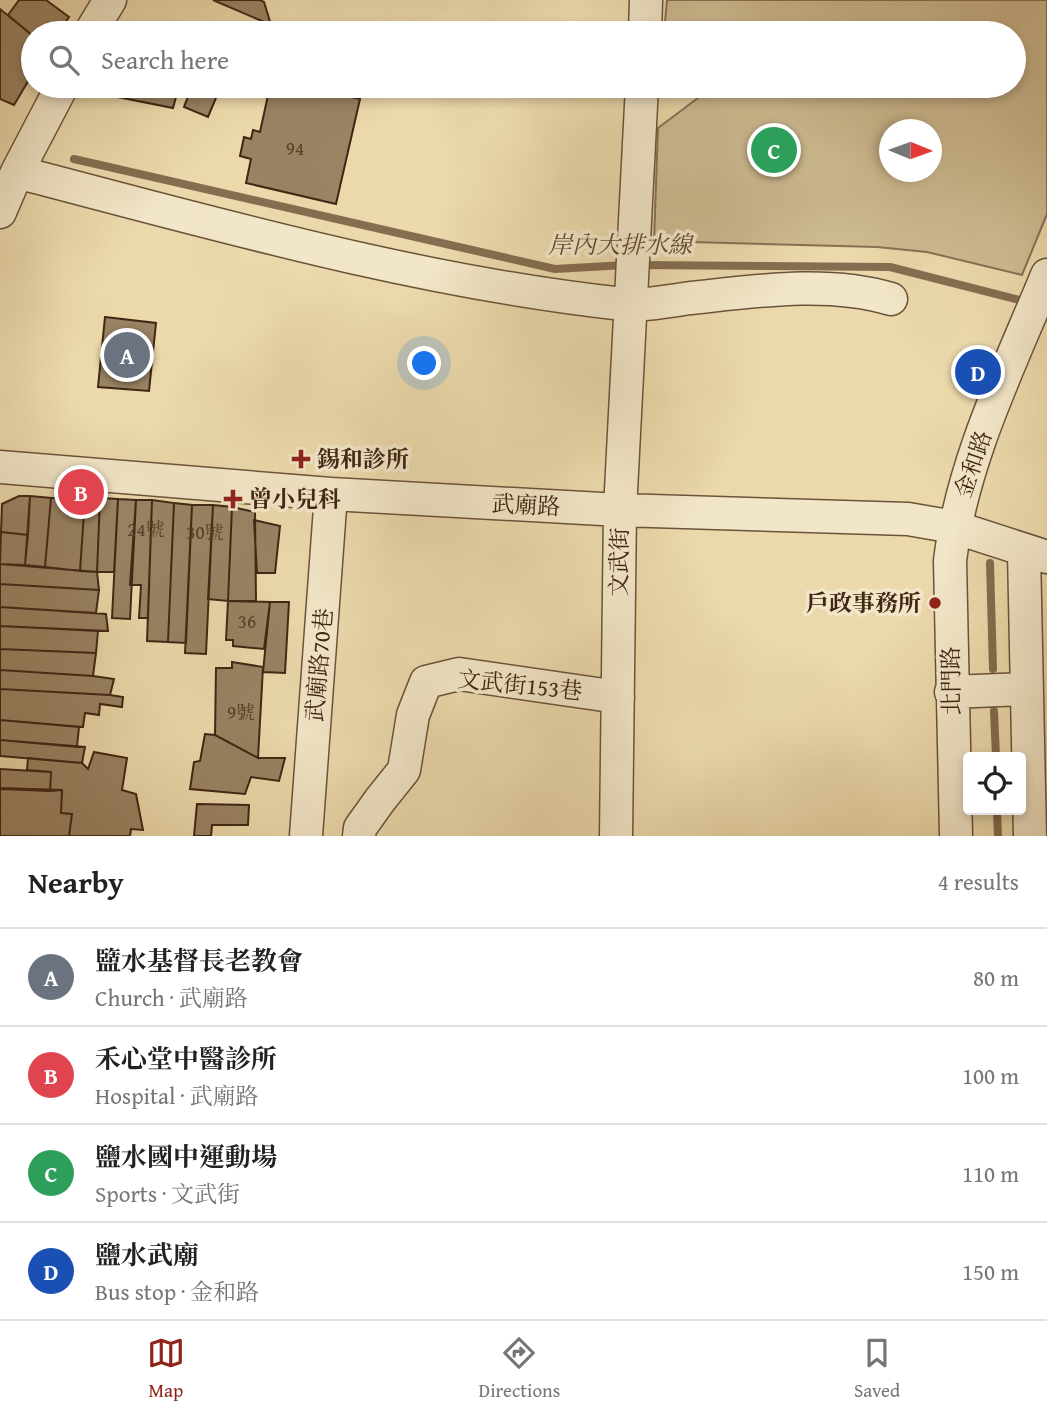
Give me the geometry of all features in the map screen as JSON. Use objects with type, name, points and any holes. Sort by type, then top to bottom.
[{"type":"street","points":[[97,21],[110,0]]},
{"type":"street","points":[[645,21],[646,0]]},
{"type":"street","points":[[0,212],[17,172],[56,98]]},
{"type":"street","name":"文武街","points":[[617,836],[620,510],[641,98]]},
{"type":"street","points":[[17,172],[338,252],[547,296],[630,296],[765,290],[865,291],[891,299]]},
{"type":"street","name":"金和路","points":[[954,527],[969,470],[1046,277]]},
{"type":"street","name":"武廟路","points":[[0,467],[331,494],[620,510],[908,519],[954,527],[1036,554]]},
{"type":"street","name":"武廟路70巷","points":[[306,836],[331,494]]},
{"type":"street","name":"北門路","points":[[954,527],[950,561],[956,836]]},
{"type":"street","points":[[1030,836],[1026,689],[1036,554]]},
{"type":"street","name":"文武街153巷","points":[[359,836],[360,828],[404,770],[413,715],[426,682],[458,674],[618,698]]},
{"type":"street","points":[[951,692],[1026,689]]},
{"type":"shaded area","points":[[667,0],[1047,0],[1047,214],[1022,275],[927,252],[877,247],[654,241],[658,128],[698,98],[1026,98],[1026,21],[665,21]]},
{"type":"building","points":[[19,0],[46,0],[69,17],[66,21],[21,21],[21,26],[8,15]]},
{"type":"building","points":[[213,0],[260,0],[264,2],[270,21],[262,21]]},
{"type":"building","points":[[0,9],[21,26],[21,93],[14,105],[0,99]]},
{"type":"building","points":[[123,98],[176,98],[173,108]]},
{"type":"building","points":[[187,98],[216,98],[208,117],[184,107]]},
{"type":"building","points":[[267,98],[360,99],[336,204],[246,183],[251,159],[240,156],[244,137],[251,139],[253,130],[260,132]]},
{"type":"building","points":[[105,317],[156,323],[149,391],[98,387]]},
{"type":"building","points":[[19,496],[30,496],[28,535],[1,532],[2,504]]},
{"type":"building","points":[[30,496],[51,498],[45,567],[25,565]]},
{"type":"building","points":[[51,498],[85,498],[80,571],[45,567]]},
{"type":"building","points":[[85,498],[100,498],[97,572],[80,571]]},
{"type":"building","points":[[100,498],[118,499],[114,572],[97,572]]},
{"type":"building","points":[[118,499],[136,500],[130,619],[112,618]]},
{"type":"building","points":[[136,500],[152,500],[148,618],[139,618],[141,585],[130,585]]},
{"type":"building","points":[[152,500],[174,503],[168,642],[147,641]]},
{"type":"building","points":[[174,503],[192,505],[186,643],[168,642]]},
{"type":"building","points":[[192,505],[213,505],[206,654],[185,653]]},
{"type":"building","points":[[213,505],[232,507],[228,601],[208,599]]},
{"type":"building","points":[[232,507],[255,512],[256,601],[228,601]]},
{"type":"building","points":[[254,520],[280,526],[275,573],[257,573]]},
{"type":"building","points":[[1,532],[28,535],[25,565],[0,564]]},
{"type":"building","points":[[0,564],[97,572],[99,590],[0,584]]},
{"type":"building","points":[[0,584],[99,590],[96,613],[0,607]]},
{"type":"building","points":[[228,601],[270,602],[264,649],[233,646],[233,640],[226,640]]},
{"type":"building","points":[[270,602],[289,602],[285,673],[263,672]]},
{"type":"building","points":[[0,607],[106,614],[108,631],[0,626]]},
{"type":"building","points":[[0,626],[98,631],[96,653],[0,649]]},
{"type":"building","points":[[0,649],[96,653],[93,676],[0,670]]},
{"type":"building","points":[[232,662],[263,667],[258,758],[215,735],[216,668],[232,668]]},
{"type":"building","points":[[0,670],[114,679],[110,695],[0,689]]},
{"type":"building","points":[[0,689],[110,695],[123,697],[122,707],[100,704],[99,715],[85,713],[83,727],[0,720]]},
{"type":"building","points":[[0,720],[79,727],[77,747],[0,740]]},
{"type":"building","points":[[205,734],[215,735],[258,758],[285,758],[279,781],[251,777],[245,794],[190,789],[194,762],[200,761]]},
{"type":"building","points":[[0,740],[85,747],[82,763],[0,756]]},
{"type":"building","points":[[94,752],[127,758],[122,790],[136,794],[143,830],[131,829],[130,836],[69,836],[72,814],[61,813],[62,790],[50,791],[51,772],[27,770],[28,758],[82,763],[88,769]]},
{"type":"building","points":[[0,769],[51,772],[50,791],[0,789]]},
{"type":"building","points":[[0,788],[62,790],[61,813],[72,814],[69,836],[0,836]]},
{"type":"building","points":[[197,804],[249,805],[248,825],[212,825],[211,836],[194,836]]},
{"type":"waterway","name":"岸內大排水線","points":[[74,159],[555,269],[626,265]]},
{"type":"waterway","name":"岸內大排水線","points":[[639,265],[890,267],[1027,302]]},
{"type":"waterway","name":"岸內大排水線","points":[[990,563],[993,669]]},
{"type":"waterway","name":"岸內大排水線","points":[[994,711],[996,752]]},
{"type":"waterway","name":"岸內大排水線","points":[[997,815],[998,836]]},
{"type":"place","name":"鹽水國中運動場","points":[[774,150]]},
{"type":"place","name":"盬水基督長老教會","points":[[127,355]]},
{"type":"place","name":"鹽水武廟","points":[[978,372]]},
{"type":"place","name":"錫和診所","points":[[301,459]]},
{"type":"place","name":"禾心堂中醫診所","points":[[81,492]]},
{"type":"place","name":"曾小兒科","points":[[233,499]]},
{"type":"place","name":"戶政事務所","points":[[935,603]]}]
